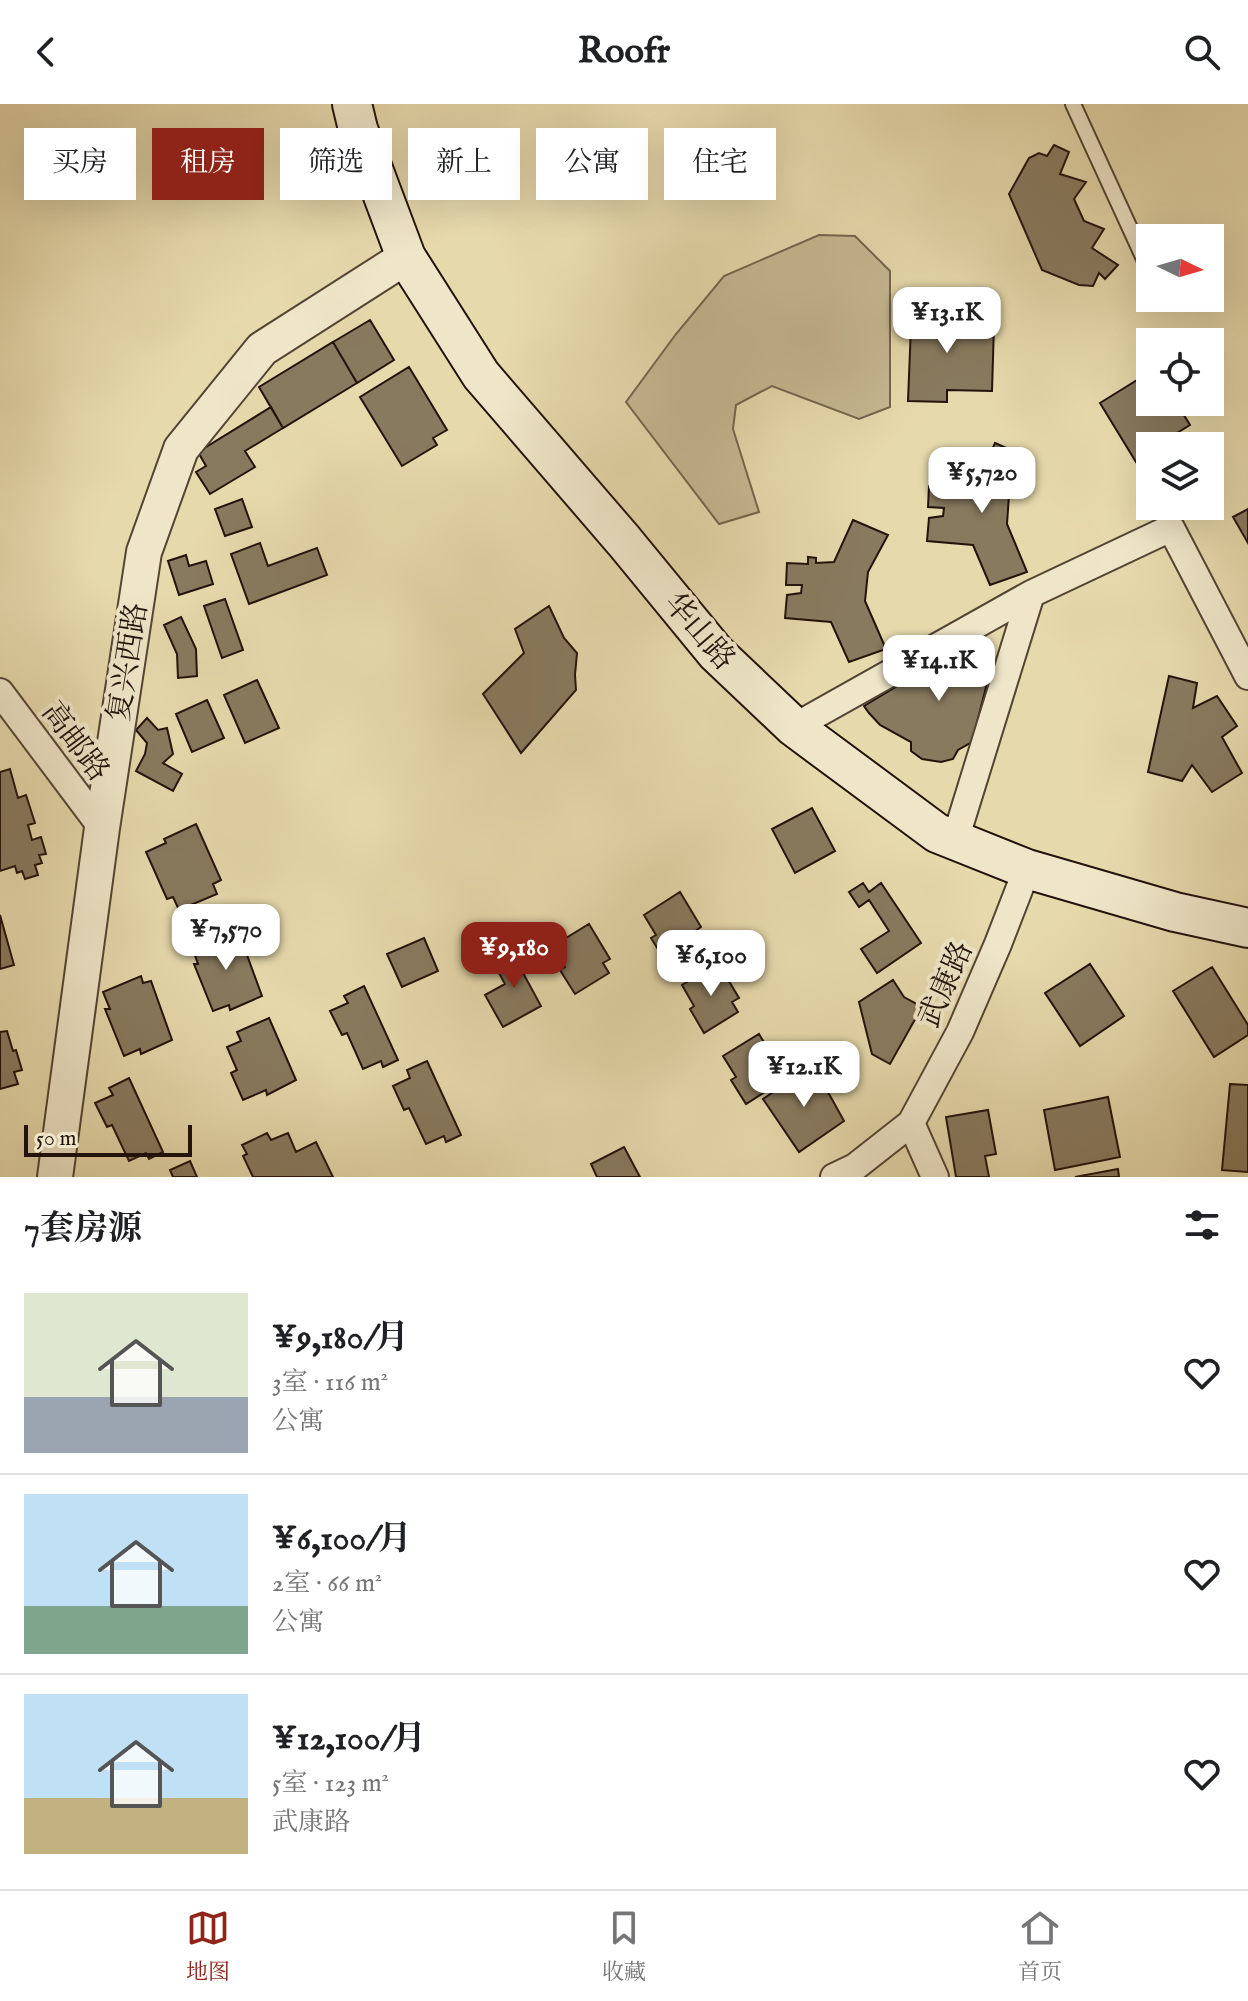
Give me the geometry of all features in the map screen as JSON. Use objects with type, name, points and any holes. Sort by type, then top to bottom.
[{"type":"main road","name":"华山路","points":[[352,104],[358,129],[406,257],[481,375],[716,653],[794,727],[937,833],[1027,869],[1175,912],[1248,928]]},
{"type":"street","name":"复兴西路","points":[[55,1177],[102,828],[144,552],[181,449],[262,349],[406,257]]},
{"type":"street","points":[[794,727],[1031,594],[1171,528],[1248,676]]},
{"type":"street","points":[[955,840],[1031,594]]},
{"type":"street","name":"高邮路","points":[[3,702],[102,828]]},
{"type":"street","name":"武康路","points":[[834,1177],[855,1167],[911,1123],[960,1032],[1027,869]]},
{"type":"street","points":[[911,1123],[935,1177]]},
{"type":"lane","points":[[1073,104],[1136,241]]},
{"type":"shaded area","points":[[819,235],[855,236],[890,271],[890,407],[859,419],[772,386],[736,405],[733,429],[759,512],[719,524],[626,402],[724,276]]},
{"type":"building","points":[[1054,145],[1069,152],[1060,174],[1086,182],[1074,199],[1084,221],[1104,229],[1092,248],[1118,265],[1105,279],[1099,273],[1093,286],[1079,285],[1042,270],[1009,194],[1029,158],[1039,153],[1047,156]]},
{"type":"building","points":[[912,301],[942,302],[941,323],[994,325],[992,391],[947,390],[947,402],[908,401]]},
{"type":"building","points":[[370,320],[394,360],[357,383],[333,342]]},
{"type":"building","points":[[333,342],[357,383],[283,428],[259,387]]},
{"type":"building","points":[[409,367],[447,430],[433,438],[437,445],[402,466],[360,397]]},
{"type":"building","points":[[1136,381],[1136,416],[1184,416],[1190,425],[1179,432],[1136,432],[1136,462],[1100,403]]},
{"type":"building","points":[[271,407],[283,428],[245,451],[255,467],[210,494],[196,472],[206,466],[198,452]]},
{"type":"building","points":[[995,443],[1029,458],[1009,495],[1007,524],[1027,572],[990,585],[973,545],[927,541],[929,518],[943,516],[944,508],[928,507],[929,486],[949,486],[950,480],[958,481],[957,486],[976,485]]},
{"type":"building","points":[[242,499],[252,527],[225,536],[215,509]]},
{"type":"building","points":[[1248,509],[1248,543],[1233,517]]},
{"type":"building","points":[[853,520],[888,535],[868,572],[865,601],[886,649],[849,662],[831,622],[785,618],[787,595],[801,593],[802,585],[786,585],[787,563],[808,564],[808,557],[816,558],[816,563],[834,562]]},
{"type":"building","points":[[260,543],[268,566],[317,548],[327,575],[249,604],[231,554]]},
{"type":"building","points":[[186,555],[189,566],[206,561],[213,584],[179,595],[168,561]]},
{"type":"building","points":[[225,599],[243,650],[222,658],[204,606]]},
{"type":"building","points":[[549,606],[564,638],[577,653],[576,690],[521,753],[483,694],[524,653],[515,629]]},
{"type":"building","points":[[181,617],[196,649],[197,676],[178,678],[177,654],[164,625]]},
{"type":"building","points":[[984,634],[994,656],[972,742],[958,750],[953,759],[941,762],[922,759],[911,751],[911,742],[880,725],[864,706]]},
{"type":"building","points":[[1169,676],[1197,683],[1193,708],[1217,696],[1237,726],[1222,737],[1242,773],[1212,792],[1192,765],[1182,781],[1148,772]]},
{"type":"building","points":[[257,680],[279,728],[245,743],[224,695]]},
{"type":"building","points":[[207,700],[224,738],[192,752],[176,714]]},
{"type":"building","points":[[147,718],[158,730],[167,728],[173,754],[163,763],[182,774],[173,791],[136,771],[147,743],[136,730]]},
{"type":"building","points":[[10,769],[18,798],[26,795],[35,823],[28,825],[32,840],[41,837],[46,854],[39,855],[42,863],[35,865],[38,875],[25,879],[22,871],[17,873],[15,866],[0,871],[0,772]]},
{"type":"building","points":[[812,808],[835,851],[795,873],[772,829]]},
{"type":"building","points":[[196,824],[221,880],[213,884],[217,894],[179,910],[173,897],[167,899],[146,852],[166,843],[164,839]]},
{"type":"building","points":[[863,883],[869,892],[881,883],[921,943],[877,973],[861,949],[889,931],[869,900],[859,907],[849,892]]},
{"type":"building","points":[[680,892],[701,927],[694,932],[700,941],[666,962],[651,938],[656,935],[644,915]]},
{"type":"building","points":[[0,915],[14,965],[0,969]]},
{"type":"building","points":[[589,924],[610,959],[603,963],[609,973],[575,994],[560,970],[565,967],[553,946]]},
{"type":"building","points":[[230,932],[232,939],[240,936],[262,996],[230,1010],[229,1005],[213,1011],[194,964],[198,964],[192,947]]},
{"type":"building","points":[[424,938],[438,971],[402,987],[387,954]]},
{"type":"building","points":[[527,948],[535,963],[522,971],[541,1006],[503,1027],[485,995],[505,984],[495,966]]},
{"type":"building","points":[[718,963],[739,998],[732,1002],[738,1012],[704,1033],[690,1009],[694,1006],[682,985]]},
{"type":"building","points":[[1090,964],[1124,1016],[1080,1046],[1045,993]]},
{"type":"building","points":[[1212,967],[1248,1025],[1248,1035],[1214,1057],[1173,991]]},
{"type":"building","points":[[141,976],[143,983],[151,981],[172,1040],[141,1054],[140,1049],[124,1056],[105,1009],[110,1009],[103,992]]},
{"type":"building","points":[[893,980],[904,997],[922,1007],[890,1064],[872,1054],[859,1002]]},
{"type":"building","points":[[364,986],[398,1060],[383,1067],[381,1061],[363,1069],[347,1033],[342,1035],[330,1011],[348,1003],[344,996]]},
{"type":"building","points":[[269,1018],[296,1080],[267,1095],[266,1090],[243,1100],[231,1073],[237,1070],[227,1047],[241,1041],[237,1032]]},
{"type":"building","points":[[7,1031],[22,1070],[14,1072],[18,1084],[0,1089],[0,1032]]},
{"type":"building","points":[[759,1034],[780,1069],[773,1073],[779,1083],[746,1104],[731,1080],[736,1077],[723,1056]]},
{"type":"building","points":[[427,1061],[461,1135],[446,1142],[444,1136],[426,1144],[409,1108],[404,1110],[393,1086],[410,1078],[407,1070]]},
{"type":"building","points":[[813,1065],[844,1121],[799,1152],[763,1099]]},
{"type":"building","points":[[129,1078],[163,1152],[149,1159],[146,1153],[129,1161],[112,1125],[107,1127],[95,1103],[113,1095],[109,1088]]},
{"type":"building","points":[[1230,1084],[1248,1085],[1248,1172],[1222,1170]]},
{"type":"building","points":[[1108,1097],[1120,1157],[1055,1170],[1044,1110]]},
{"type":"building","points":[[988,1110],[996,1154],[985,1156],[989,1177],[956,1177],[946,1117]]},
{"type":"building","points":[[267,1133],[271,1140],[288,1133],[296,1152],[316,1142],[333,1177],[253,1177],[243,1156],[247,1154],[242,1145]]},
{"type":"building","points":[[624,1147],[640,1177],[597,1177],[591,1164]]},
{"type":"building","points":[[190,1161],[197,1177],[173,1177],[170,1170]]},
{"type":"building","points":[[1118,1169],[1119,1177],[1075,1177]]}]
